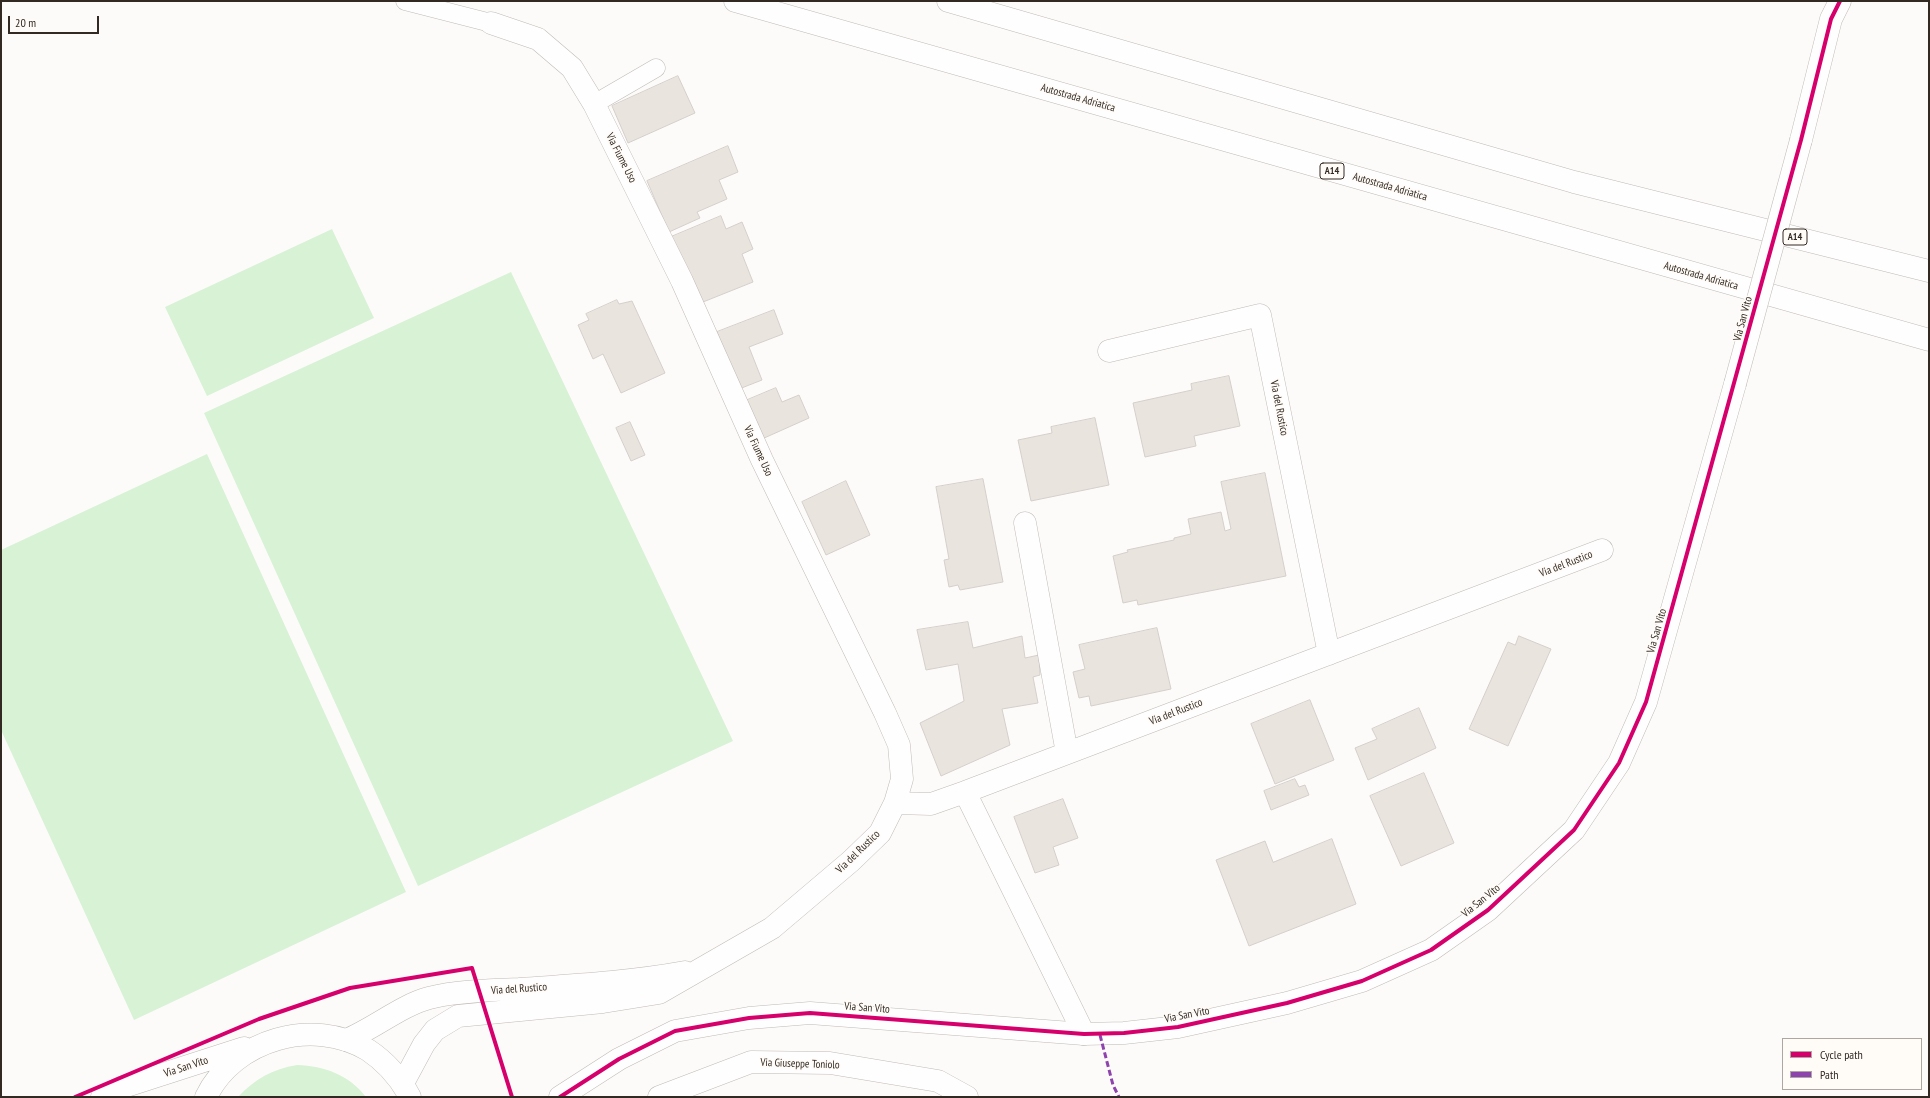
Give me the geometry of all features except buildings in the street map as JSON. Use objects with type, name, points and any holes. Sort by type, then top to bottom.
[{"type":"main road","name":"Autostrada Adriatica","points":[[735,1],[1929,340]]},
{"type":"main road","name":"A14","points":[[948,1],[1574,182],[1929,271]]},
{"type":"main road","name":"Via San Vito","points":[[546,1097],[565,1093],[618,1059],[675,1031],[749,1018],[810,1013],[1084,1034],[1124,1033],[1178,1027],[1287,1003],[1362,981],[1431,950],[1488,910],[1574,830],[1619,763],[1646,702],[1735,384],[1801,140],[1832,7]]},
{"type":"main road","name":"Via Fiume Uso","points":[[491,24],[538,39],[572,68],[594,104],[682,281],[762,460],[886,713],[899,745],[902,779],[895,803]]},
{"type":"main road","name":"Via del Rustico","points":[[1109,351],[1260,315],[1329,654]]},
{"type":"main road","points":[[1025,523],[1067,753]]},
{"type":"main road","name":"Via del Rustico","points":[[406,1090],[424,1044],[435,1030],[458,1016],[604,1002],[659,993],[772,928],[851,861],[880,833],[895,803],[931,804],[965,792],[1602,550]]},
{"type":"main road","points":[[965,792],[1084,1034]]},
{"type":"main road","name":"Via del Rustico","points":[[346,1040],[366,1032],[396,1013],[429,998],[480,991],[653,978],[702,969]]},
{"type":"main road","points":[[206,1097],[212,1084],[237,1057],[270,1040],[308,1033],[346,1040],[368,1050],[387,1064],[406,1090]]},
{"type":"main road","name":"Via San Vito","points":[[102,1097],[123,1087],[270,1040]]},
{"type":"main road","name":"Via Giuseppe Toniolo","points":[[660,1097],[751,1062],[830,1063],[938,1082],[966,1097]]},
{"type":"lane","name":"Via Fiume Uso","points":[[405,1],[491,24]]},
{"type":"lane","points":[[594,104],[656,68]]},
{"type":"green space","points":[[332,229],[374,318],[207,396],[165,307]]},
{"type":"green space","points":[[511,272],[733,741],[418,886],[204,413]]},
{"type":"green space","points":[[207,454],[406,892],[134,1020],[1,730],[1,550]]},
{"type":"green space","points":[[297,1065],[317,1067],[336,1073],[352,1083],[366,1097],[238,1097],[264,1076],[280,1069]]},
{"type":"marked path","points":[[1100,1035],[1113,1085],[1119,1097]]},
{"type":"cycle path","points":[[560,1097],[619,1059],[675,1031],[749,1018],[810,1013],[1084,1034],[1124,1033],[1178,1027],[1287,1003],[1362,981],[1431,950],[1488,910],[1574,830],[1619,763],[1646,702],[1801,140],[1831,19],[1840,1]]},
{"type":"cycle path","points":[[75,1097],[259,1019],[350,988],[472,968],[512,1097]]}]
